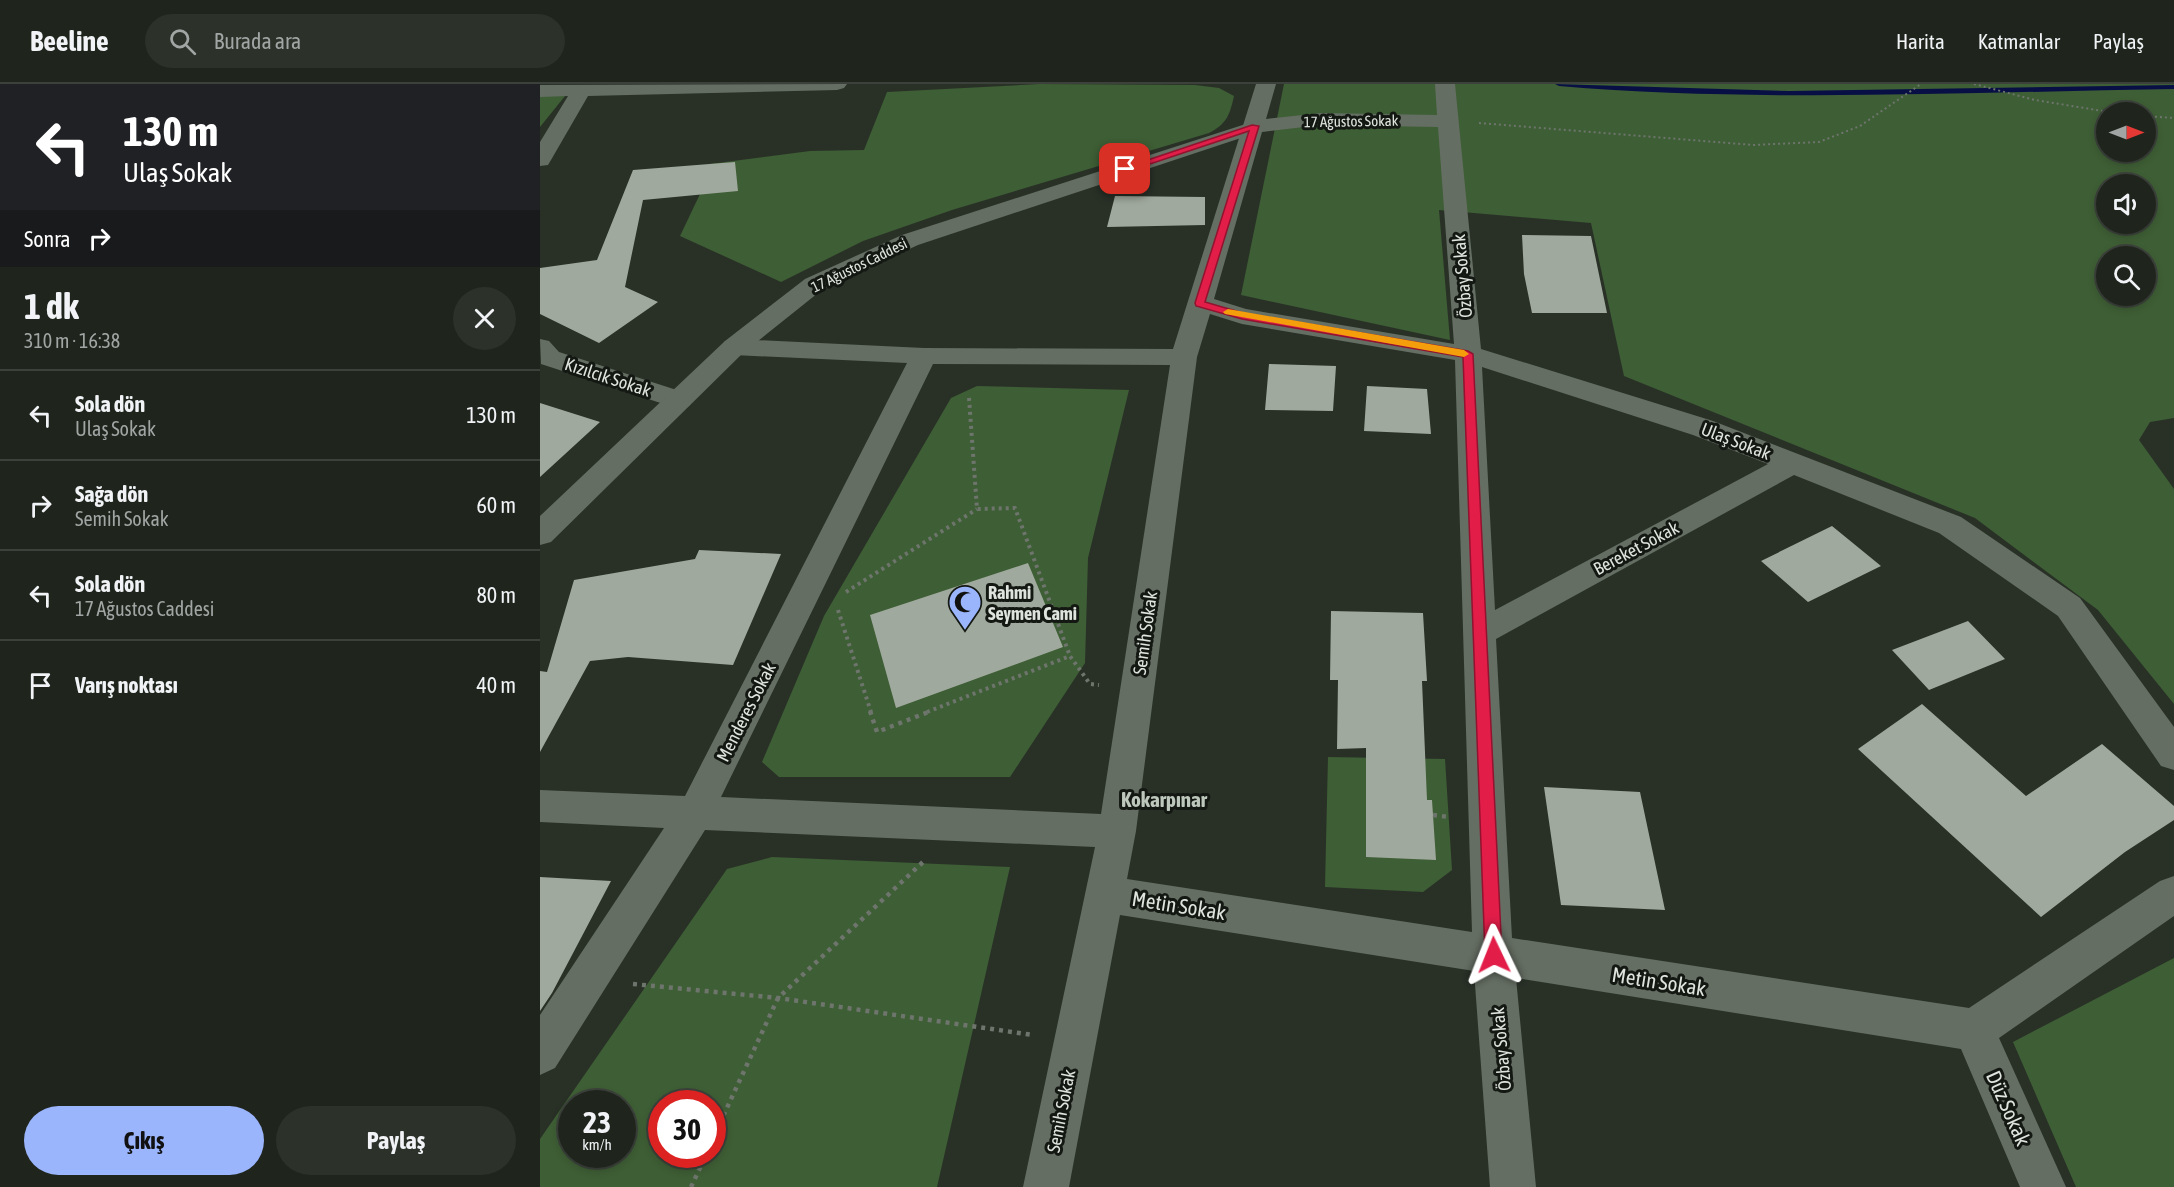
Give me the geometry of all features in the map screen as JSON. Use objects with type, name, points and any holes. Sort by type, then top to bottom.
[{"type":"street","points":[[540,91],[837,84]]},
{"type":"street","name":"Semih Sokak","points":[[1046,1187],[1117,831],[1184,357],[1266,84]]},
{"type":"street","name":"Özbay Sokak","points":[[1445,84],[1468,354],[1494,955],[1513,1187]]},
{"type":"street","points":[[540,160],[581,91]]},
{"type":"street","name":"17 Ağustos Sokak","points":[[1255,126],[1321,119],[1449,121]]},
{"type":"street","name":"17 Ağustos Caddesi","points":[[540,534],[734,347],[814,284],[910,240],[1255,126]]},
{"type":"street","name":"Ulaş Sokak","points":[[1200,303],[1242,316],[1468,354],[1703,428],[1950,525],[2068,607],[2174,755]]},
{"type":"street","name":"Kızılcık Sokak","points":[[540,347],[550,358],[679,400]]},
{"type":"street","points":[[734,347],[924,356],[1184,357]]},
{"type":"street","name":"Menderes Sokak","points":[[540,1053],[695,813],[924,356]]},
{"type":"street","name":"Bereket Sokak","points":[[1480,633],[1793,463]]},
{"type":"street","points":[[540,806],[1117,831]]},
{"type":"street","name":"Metin Sokak","points":[[1105,894],[1974,1030]]},
{"type":"street","points":[[1974,1030],[2174,894]]},
{"type":"street","name":"Düz Sokak","points":[[1974,1030],[2043,1187]]},
{"type":"path","points":[[1449,121],[1753,145],[1819,142],[1860,126],[1921,84]]},
{"type":"path","points":[[1974,84],[2096,110]]},
{"type":"path","points":[[2156,117],[2174,118]]},
{"type":"path","points":[[969,398],[977,508]]},
{"type":"path","points":[[844,593],[977,508],[1015,508],[1070,656],[1090,684],[1137,687]]},
{"type":"path","points":[[834,599],[877,732],[1070,656]]},
{"type":"path","points":[[726,1110],[778,998],[963,825]]},
{"type":"path","points":[[587,979],[778,998],[1075,1041]]},
{"type":"path","points":[[691,1187],[700,1168]]},
{"type":"green space","points":[[1040,84],[1195,85],[1219,88],[1234,96],[1227,118],[1209,133],[952,210],[863,241],[781,282],[680,236],[700,194],[710,164],[810,151],[864,150],[887,92]]},
{"type":"green space","points":[[1284,84],[2174,84],[2174,418],[2150,422],[2139,440],[2174,489],[2174,704],[2098,610],[1975,518],[1624,376],[1591,223],[1439,210],[1450,340],[1241,295]]},
{"type":"green space","points":[[540,96],[565,96],[540,127]]},
{"type":"green space","points":[[977,386],[1129,390],[1088,558],[1085,663],[1010,777],[779,777],[762,762],[824,616],[951,398]]},
{"type":"green space","points":[[1328,757],[1445,759],[1452,870],[1423,892],[1325,887]]},
{"type":"green space","points":[[772,857],[1010,867],[937,1187],[540,1187],[540,1139],[558,1113],[558,1168],[636,1168],[636,1090],[574,1090],[727,869]]},
{"type":"green space","points":[[2174,958],[2174,1187],[2076,1187],[2013,1042]]},
{"type":"building","points":[[735,162],[738,191],[643,200],[625,287],[658,302],[599,343],[540,314],[540,268],[597,260],[633,170]]},
{"type":"building","points":[[1115,196],[1205,197],[1205,225],[1107,227]]},
{"type":"building","points":[[1522,235],[1591,236],[1607,313],[1532,313],[1524,274]]},
{"type":"building","points":[[1269,364],[1336,366],[1333,411],[1265,410]]},
{"type":"building","points":[[1367,386],[1427,389],[1431,434],[1364,431]]},
{"type":"building","points":[[540,403],[600,422],[540,477]]},
{"type":"building","points":[[1832,526],[1881,566],[1808,602],[1761,561]]},
{"type":"building","points":[[699,550],[781,554],[733,665],[628,657],[590,661],[540,752],[540,671],[547,672],[574,580],[695,559]]},
{"type":"building","name":"Rahmi Seymen Cami","points":[[1028,563],[1063,647],[896,708],[870,615]]},
{"type":"building","points":[[1331,611],[1423,613],[1427,681],[1422,681],[1427,800],[1432,800],[1436,860],[1366,857],[1366,748],[1337,749],[1338,680],[1330,680]]},
{"type":"building","points":[[1968,621],[2005,659],[1929,690],[1892,650]]},
{"type":"building","points":[[1922,704],[2026,796],[2102,744],[2174,806],[2174,820],[2125,852],[2041,917],[1858,749]]},
{"type":"building","points":[[1544,787],[1640,792],[1665,910],[1561,905]]},
{"type":"building","points":[[540,877],[611,881],[552,993],[540,1011]]},
{"type":"waterway","points":[[1559,84],[1606,88],[1789,93],[2174,87]]},
{"type":"slow traffic","points":[[1228,312],[1464,354]]},
{"type":"place","name":"Rahmi Seymen Cami","points":[[965,631]]},
{"type":"district","name":"Kokarpınar","points":[[1164,799]]},
{"type":"route","points":[[1125,169],[1255,126],[1200,303],[1242,316],[1468,354],[1494,955]]}]
